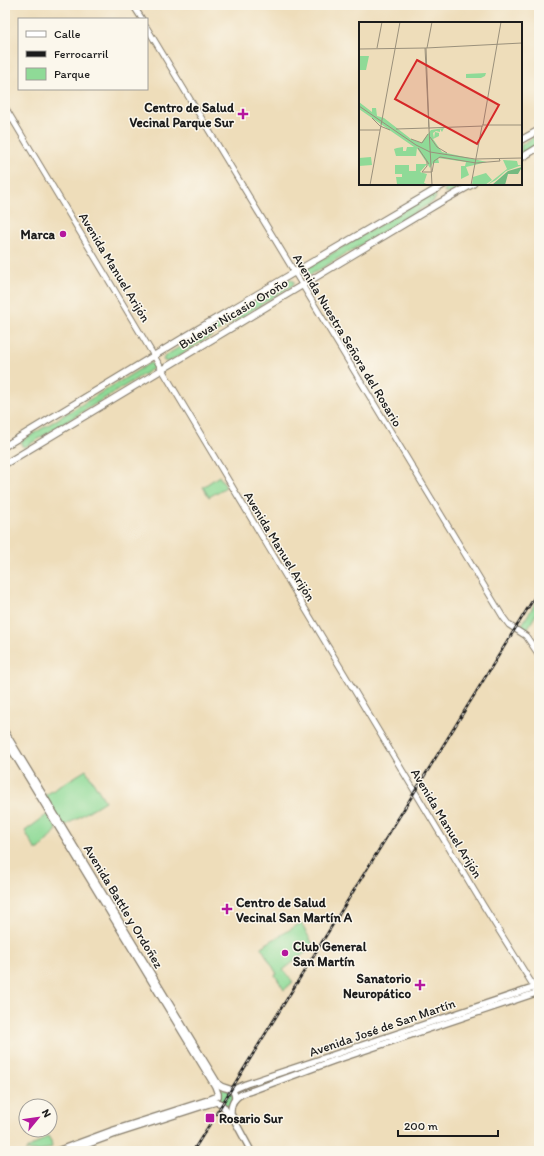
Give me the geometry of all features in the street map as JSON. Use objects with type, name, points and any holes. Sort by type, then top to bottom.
[{"type":"main road","points":[[522,139],[539,130]]},
{"type":"main road","points":[[522,157],[539,147]]},
{"type":"main road","name":"Bulevar Nicasio Oroño","points":[[5,446],[294,272],[443,185]]},
{"type":"main road","name":"Bulevar Nicasio Oroño","points":[[5,464],[162,368],[443,200],[471,185]]},
{"type":"main road","name":"Avenida Battle y Ordoñez","points":[[5,732],[218,1084],[222,1088],[226,1088]]},
{"type":"main road","name":"Avenida Battle y Ordoñez","points":[[5,740],[157,989],[218,1095]]},
{"type":"main road","name":"Avenida José de San Martín","points":[[232,1090],[246,1084],[538,990]]},
{"type":"main road","name":"Avenida José de San Martín","points":[[234,1101],[238,1095],[242,1093],[538,990]]},
{"type":"main road","points":[[57,1151],[111,1131],[208,1100],[218,1095],[220,1091],[226,1088],[235,1093],[231,1114],[251,1151]]},
{"type":"main road","points":[[218,1095],[218,1100],[240,1131]]},
{"type":"main road","points":[[69,1151],[209,1104],[216,1102],[228,1106],[234,1101]]},
{"type":"street","points":[[133,5],[141,18]]},
{"type":"street","name":"Avenida Nuestra Señora del Rosario","points":[[148,30],[503,618],[509,625],[526,636],[539,655]]},
{"type":"street","name":"Avenida Manuel Arijón","points":[[5,107],[300,600],[538,990]]},
{"type":"green space","points":[[539,134],[539,143],[522,153],[522,144]]},
{"type":"green space","points":[[451,185],[465,185],[449,194],[445,193],[444,190]]},
{"type":"green space","points":[[431,194],[435,195],[436,197],[434,201],[307,277],[305,278],[302,275],[303,271]]},
{"type":"green space","points":[[289,279],[294,281],[293,285],[169,362],[164,361],[163,359],[165,356]]},
{"type":"green space","points":[[150,363],[155,365],[154,368],[25,447],[22,446],[21,443],[23,440]]},
{"type":"green space","points":[[219,476],[226,487],[209,497],[203,487]]},
{"type":"green space","points":[[539,597],[539,609],[528,628],[525,629],[521,626]]},
{"type":"green space","points":[[86,770],[105,801],[63,827],[44,796]]},
{"type":"green space","points":[[48,814],[56,828],[56,831],[39,849],[35,849],[25,831]]},
{"type":"green space","name":"Club General San Martín","points":[[301,923],[314,946],[283,970],[293,982],[284,990],[275,975],[277,974],[261,947]]},
{"type":"green space","points":[[223,1089],[235,1093],[231,1105],[226,1106],[218,1100],[220,1091]]},
{"type":"green space","points":[[45,1138],[49,1138],[51,1141],[52,1147],[42,1151],[25,1151]]},
{"type":"railway","points":[[216,1114],[539,590]]},
{"type":"railway","points":[[193,1151],[213,1119]]},
{"type":"place","name":"Centro de Salud Vecinal Parque Sur","points":[[243,114]]},
{"type":"place","name":"Marca","points":[[63,234]]},
{"type":"place","name":"Centro de Salud Vecinal San Martín A","points":[[227,909]]},
{"type":"place","name":"Club General San Martín","points":[[285,953]]},
{"type":"place","name":"Sanatorio Neuropático","points":[[420,985]]},
{"type":"place","name":"Rosario Sur","points":[[210,1118]]}]
